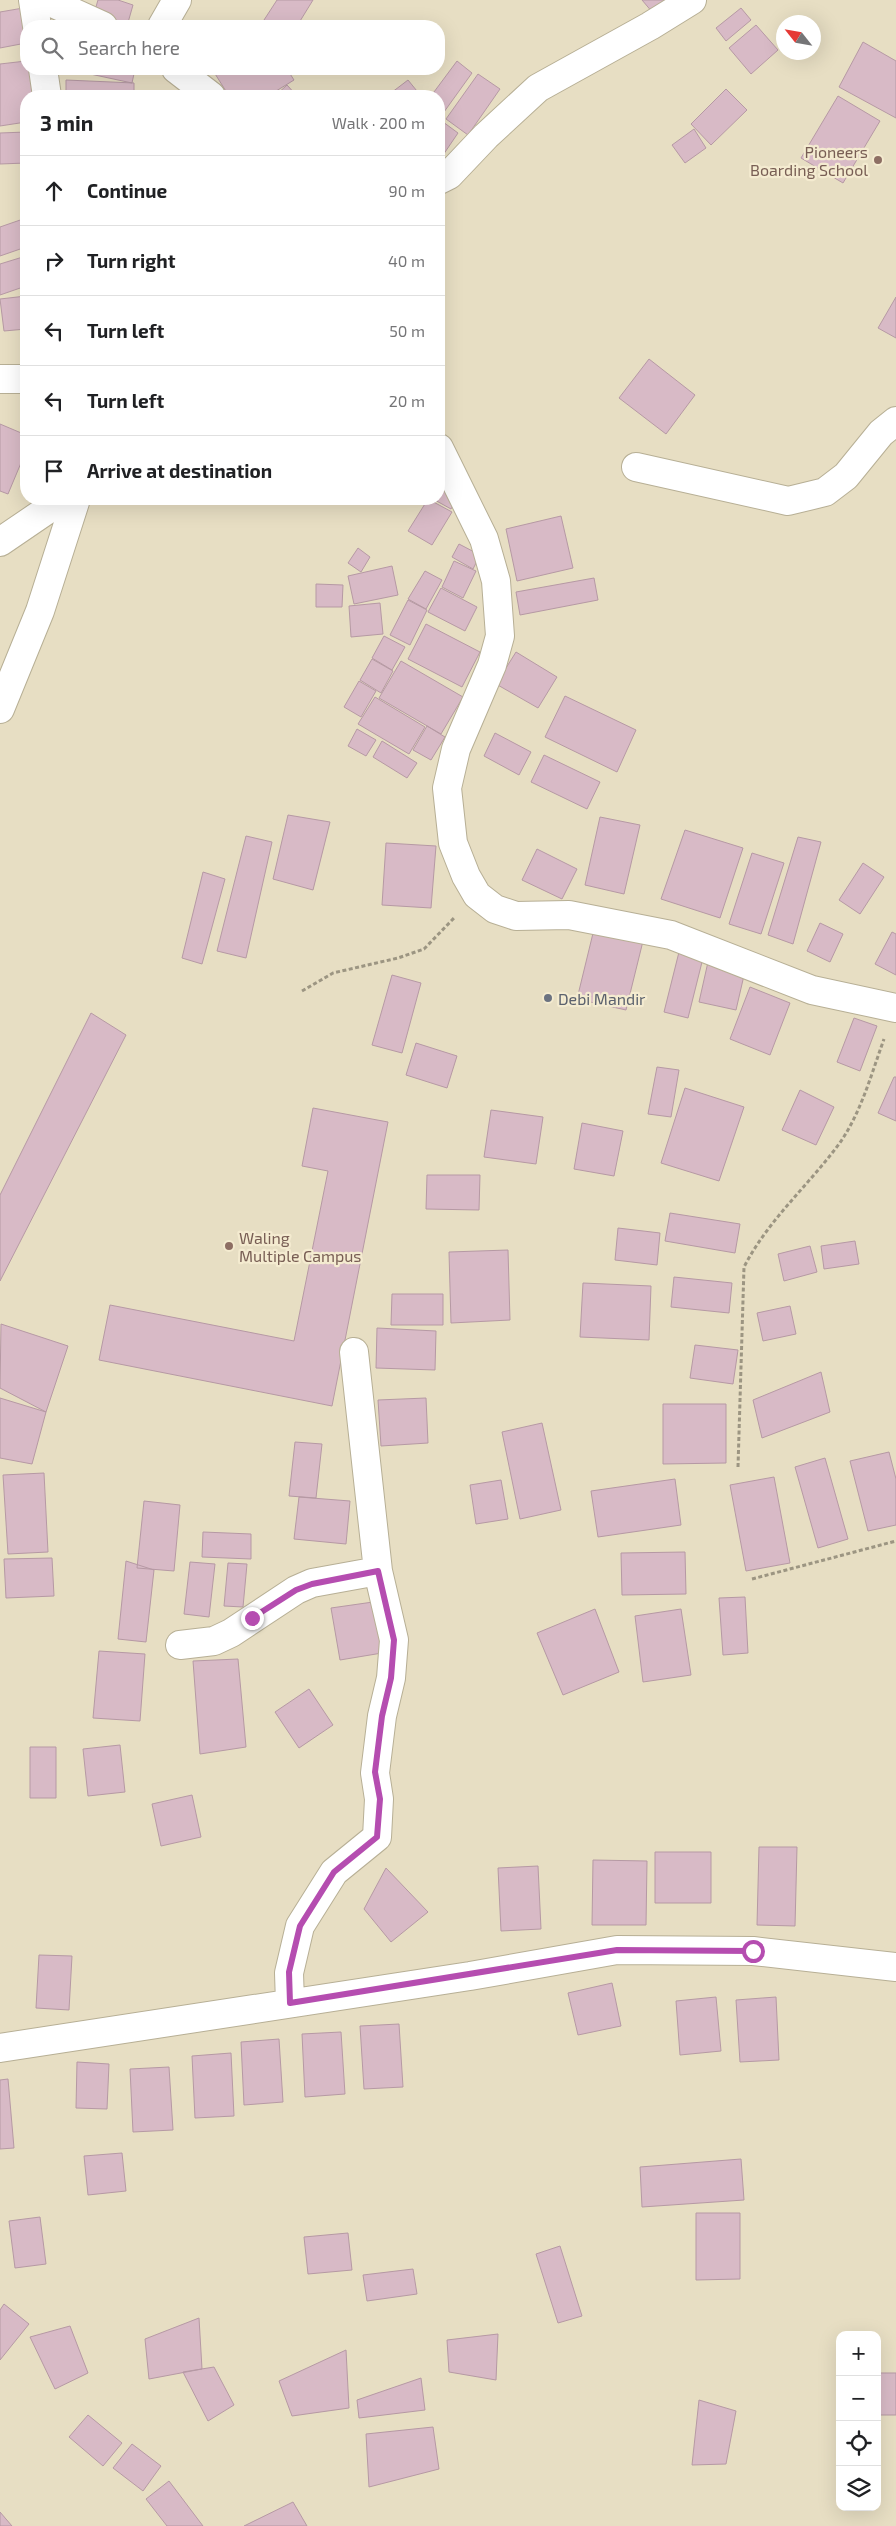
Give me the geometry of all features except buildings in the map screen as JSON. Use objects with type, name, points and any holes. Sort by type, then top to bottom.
[{"type":"street","points":[[34,0],[36,20]]},
{"type":"street","points":[[46,0],[90,20]]},
{"type":"street","points":[[166,20],[178,0]]},
{"type":"street","points":[[445,177],[538,88],[650,26],[692,0]]},
{"type":"street","points":[[44,75],[46,90]]},
{"type":"street","points":[[184,75],[203,90]]},
{"type":"street","points":[[0,379],[20,379]]},
{"type":"street","points":[[636,467],[788,502],[825,492],[846,476],[881,433],[896,421]]},
{"type":"street","points":[[445,460],[484,539],[496,582],[500,636],[492,665],[456,749],[447,788],[453,844],[466,876],[477,896],[495,909],[516,916],[569,915],[670,935],[812,990],[895,1008]]},
{"type":"street","points":[[0,542],[54,505]]},
{"type":"street","points":[[0,709],[40,611],[74,505]]},
{"type":"street","points":[[290,2003],[289,1972],[300,1926],[334,1872],[377,1837],[380,1799],[375,1772],[382,1716],[391,1678],[394,1640],[378,1571],[354,1352]]},
{"type":"street","points":[[180,1645],[214,1641],[296,1590],[312,1584],[378,1571]]},
{"type":"street","points":[[0,2048],[617,1950],[753,1951],[896,1967]]},
{"type":"path","points":[[302,991],[333,973],[398,958],[424,949],[477,896]]},
{"type":"path","points":[[738,1466],[744,1267],[754,1246],[839,1144],[858,1112],[895,1008]]},
{"type":"path","points":[[752,1579],[896,1541]]},
{"type":"place","name":"Pioneers Boarding School","points":[[878,160]]},
{"type":"place","name":"Debi Mandir","points":[[548,998]]},
{"type":"place","name":"Waling Multiple Campus","points":[[229,1246]]},
{"type":"route","points":[[252,1618],[296,1590],[312,1584],[378,1571],[384,1605],[394,1640],[391,1678],[382,1716],[375,1772],[380,1799],[377,1837],[334,1872],[300,1926],[292,1953],[289,1972],[290,2003],[470,1976],[617,1950],[753,1951]]}]
